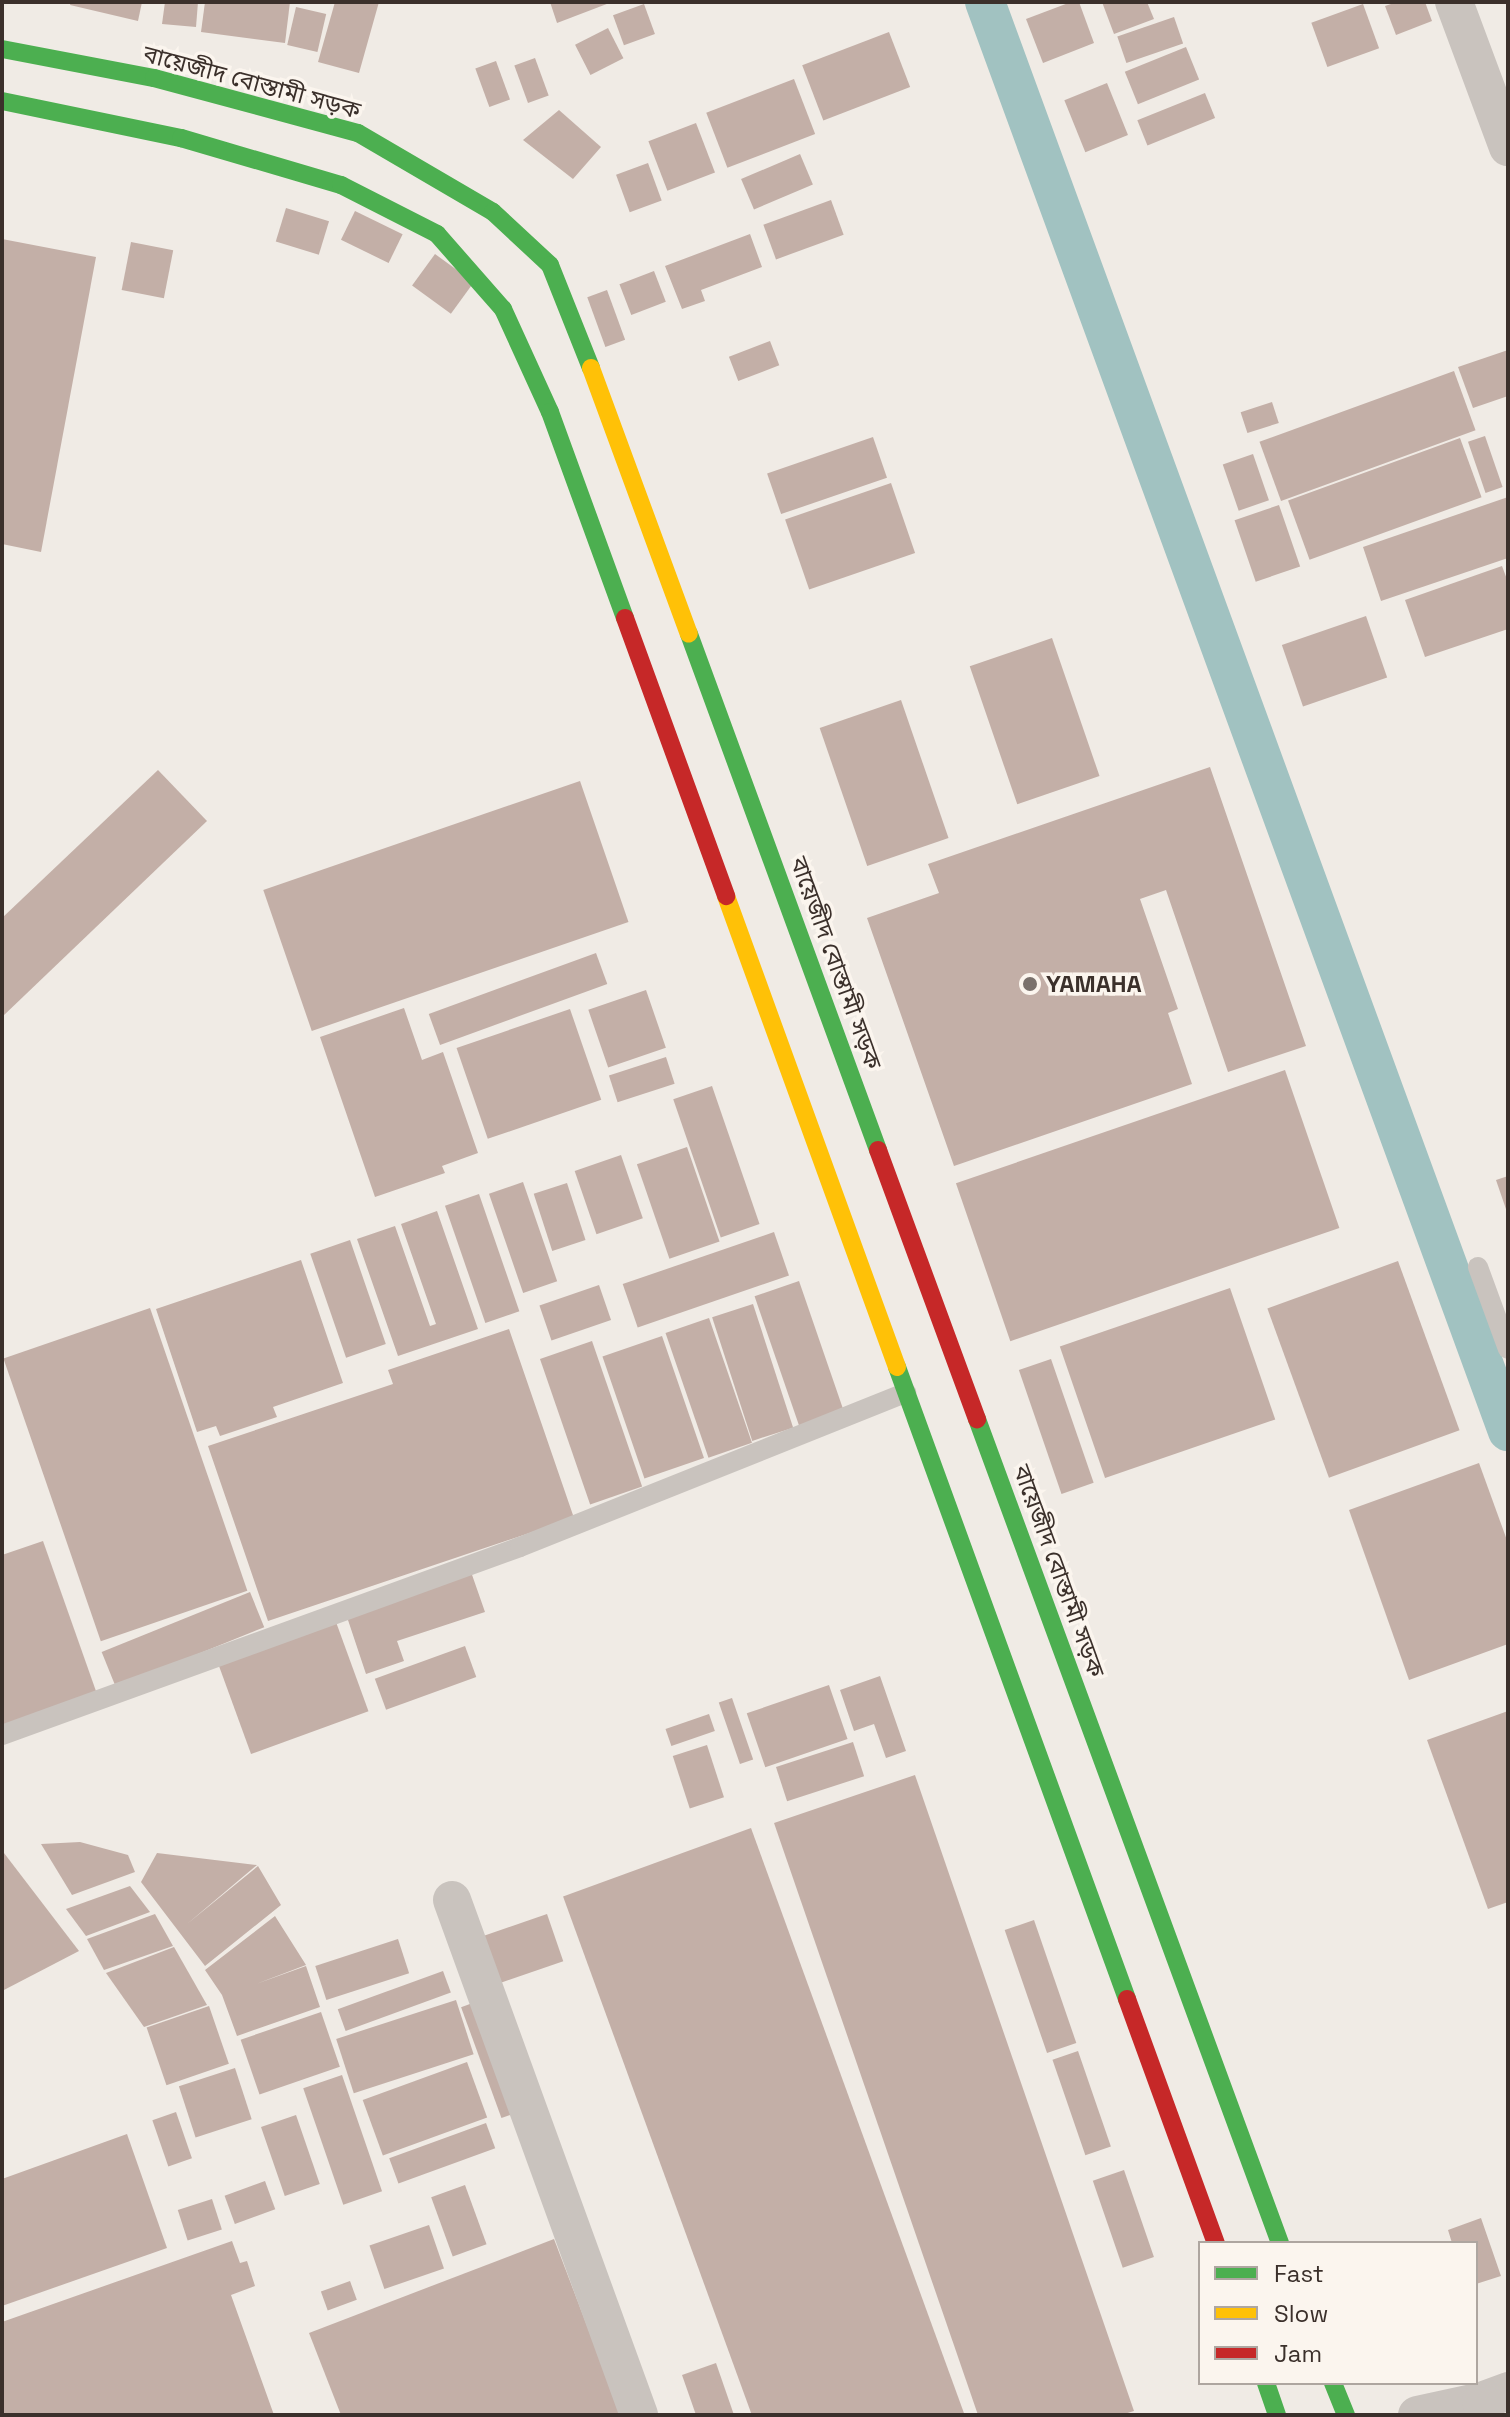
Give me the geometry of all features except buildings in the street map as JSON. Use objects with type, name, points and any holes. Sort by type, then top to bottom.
[{"type":"main road","name":"বায়েজীদ বোস্তামী সড়ক","points":[[2,49],[154,78],[358,133],[493,212],[550,265],[605,403],[1279,2241]]},
{"type":"main road","points":[[2,101],[181,138],[341,185],[437,234],[503,309],[550,412],[1215,2241]]},
{"type":"main road","points":[[1267,2385],[1277,2415]]},
{"type":"main road","points":[[1334,2385],[1346,2415]]},
{"type":"street","points":[[1454,2],[1508,147]]},
{"type":"street","points":[[452,1900],[639,2415]]},
{"type":"street","points":[[1417,2415],[1508,2391]]},
{"type":"lane","points":[[1478,1267],[1508,1349]]},
{"type":"lane","points":[[2,1735],[520,1547],[906,1393]]},
{"type":"waterway","points":[[985,2],[1508,1431]]},
{"type":"traffic: fast","points":[[2,49],[154,78],[358,133],[493,212],[550,265],[591,368]]},
{"type":"traffic: fast","points":[[2,101],[181,138],[341,185],[437,234],[503,309],[550,412],[625,618]]},
{"type":"traffic: fast","points":[[689,634],[878,1150]]},
{"type":"traffic: fast","points":[[897,1367],[1127,1999]]},
{"type":"traffic: fast","points":[[977,1419],[1279,2241]]},
{"type":"traffic: fast","points":[[1267,2385],[1277,2415]]},
{"type":"traffic: fast","points":[[1334,2385],[1346,2415]]},
{"type":"traffic: slow","points":[[591,368],[689,634]]},
{"type":"traffic: slow","points":[[726,896],[897,1367]]},
{"type":"traffic: jam","points":[[625,618],[726,896]]},
{"type":"traffic: jam","points":[[878,1150],[977,1419]]},
{"type":"traffic: jam","points":[[1127,1999],[1215,2241]]},
{"type":"place","name":"YAMAHA","points":[[1030,984]]}]
